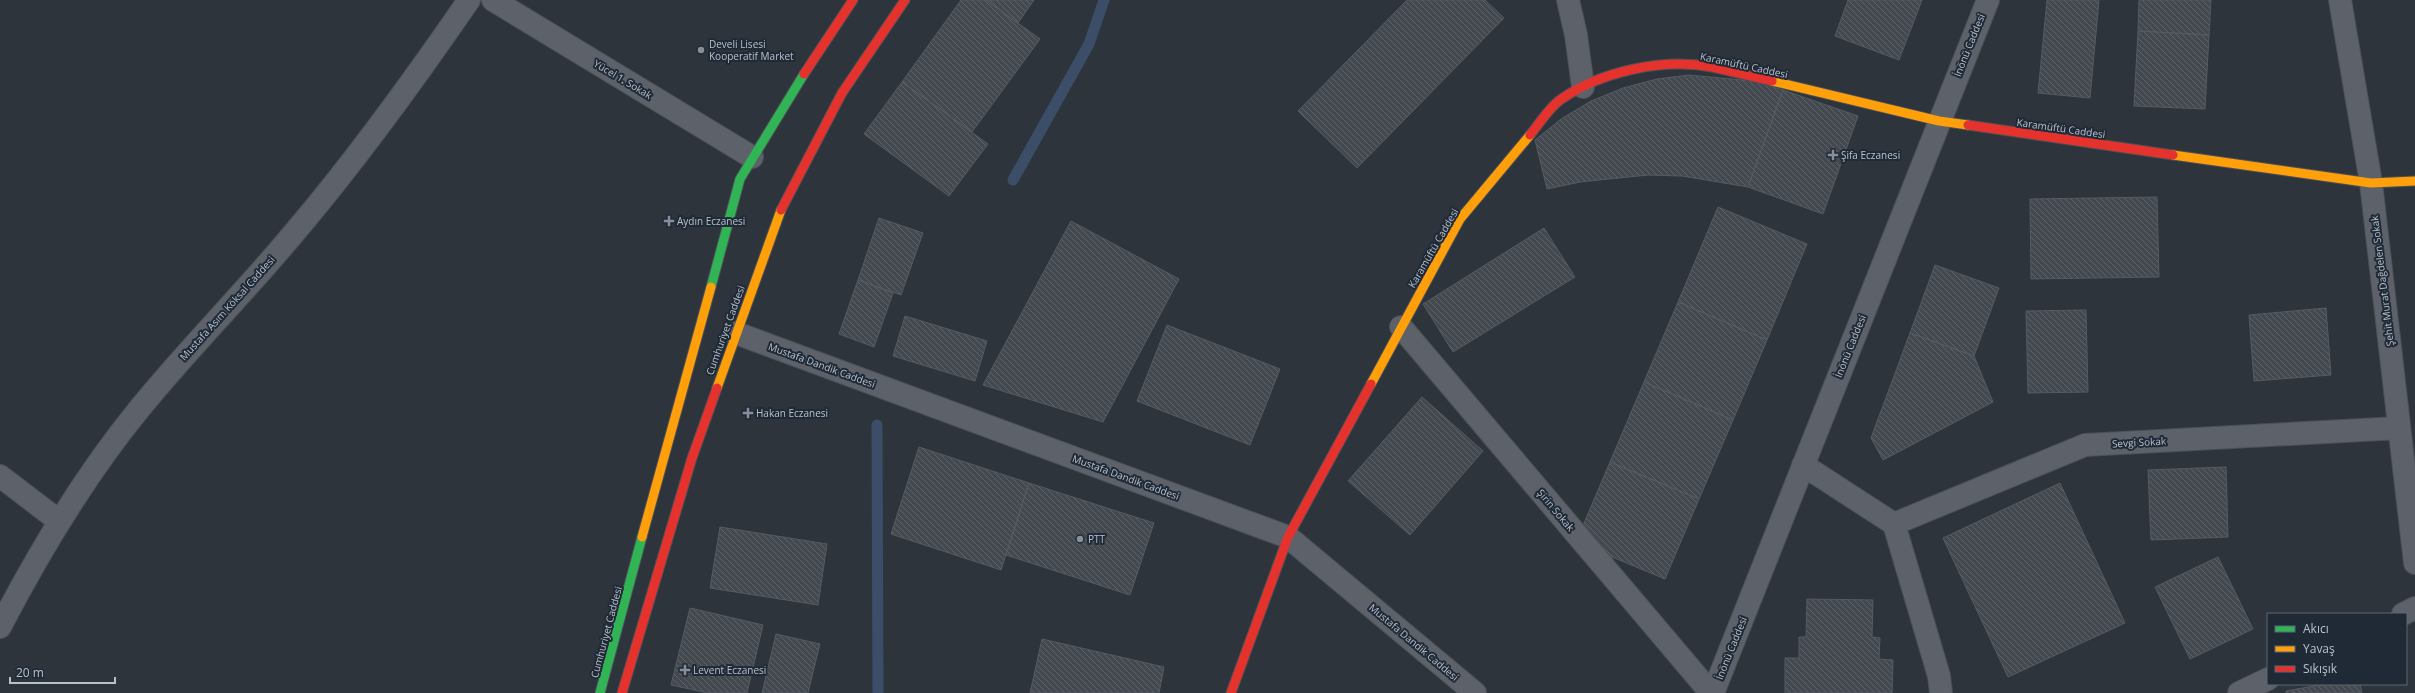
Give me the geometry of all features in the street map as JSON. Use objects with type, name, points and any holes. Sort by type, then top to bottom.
[{"type":"street","name":"Mustafa Asım Köksal Caddesi","points":[[0,627],[24,580],[59,521],[138,409],[284,245],[347,169],[413,81],[469,0]]},
{"type":"street","name":"Yücel 1. Sokak","points":[[493,0],[752,157]]},
{"type":"street","name":"Cumhuriyet Caddesi","points":[[600,693],[738,186],[752,157],[796,85],[853,0]]},
{"type":"street","name":"Cumhuriyet Caddesi","points":[[622,693],[692,458],[779,216],[813,145],[842,93],[905,0]]},
{"type":"street","name":"İnönü Caddesi","points":[[1712,693],[1988,0]]},
{"type":"street","name":"Şehit Murat Dağdelen Sokak","points":[[2340,0],[2371,183],[2415,563]]},
{"type":"street","points":[[1570,2],[1583,87]]},
{"type":"street","name":"Karamüftü Caddesi","points":[[1231,693],[1288,537],[1460,219],[1559,101],[1583,87],[1609,76],[1636,69],[1661,65],[1699,66],[1939,122],[2371,183],[2415,182]]},
{"type":"street","name":"Şirin Sokak","points":[[1401,327],[1712,693]]},
{"type":"street","name":"Mustafa Dandik Caddesi","points":[[736,333],[1288,537],[1475,693]]},
{"type":"street","name":"Sevgi Sokak","points":[[1894,524],[2085,445],[2399,428]]},
{"type":"street","points":[[1803,465],[1894,524],[1939,676],[1941,693]]},
{"type":"street","points":[[0,476],[59,521]]},
{"type":"street","points":[[2405,613],[2415,608]]},
{"type":"street","points":[[2239,693],[2267,679]]},
{"type":"building","points":[[961,0],[986,0],[1040,39],[972,132],[902,82]]},
{"type":"building","points":[[986,0],[1034,0],[1018,23]]},
{"type":"building","points":[[1407,0],[1485,0],[1504,18],[1357,168],[1298,111]]},
{"type":"building","points":[[1848,0],[1922,0],[1899,60],[1835,36]]},
{"type":"building","points":[[2047,0],[2099,0],[2090,98],[2038,93]]},
{"type":"building","points":[[2139,0],[2211,0],[2209,35],[2138,31]]},
{"type":"building","points":[[2138,31],[2209,35],[2205,109],[2134,106]]},
{"type":"building","points":[[1689,75],[1753,81],[1783,90],[1748,187],[1682,176],[1648,175],[1580,182],[1547,189],[1535,140],[1561,119],[1591,101],[1623,88],[1657,79]]},
{"type":"building","points":[[902,82],[988,144],[949,196],[864,134]]},
{"type":"building","points":[[1783,90],[1858,116],[1823,214],[1748,187]]},
{"type":"building","points":[[2157,197],[2159,277],[2031,279],[2030,199]]},
{"type":"building","points":[[1718,207],[1807,244],[1767,340],[1678,302]]},
{"type":"building","points":[[879,218],[923,233],[901,295],[858,280]]},
{"type":"building","points":[[1071,221],[1179,279],[1103,422],[983,385]]},
{"type":"building","points":[[1544,228],[1575,277],[1453,352],[1423,304]]},
{"type":"building","points":[[1935,265],[1999,288],[1974,356],[1910,333]]},
{"type":"building","points":[[858,280],[893,293],[874,347],[839,334]]},
{"type":"building","points":[[1678,302],[1767,340],[1733,420],[1644,382]]},
{"type":"building","points":[[2326,308],[2331,375],[2254,381],[2249,315]]},
{"type":"building","points":[[2086,310],[2088,392],[2028,393],[2026,311]]},
{"type":"building","points":[[905,316],[987,341],[975,381],[893,356]]},
{"type":"building","points":[[1167,325],[1280,369],[1250,445],[1137,401]]},
{"type":"building","points":[[1910,333],[1974,356],[1993,402],[1883,460],[1871,438]]},
{"type":"building","points":[[1644,382],[1733,420],[1699,499],[1610,462]]},
{"type":"building","points":[[1422,397],[1483,451],[1410,535],[1348,481]]},
{"type":"building","points":[[919,447],[1029,483],[1001,570],[891,534]]},
{"type":"building","points":[[1610,462],[1699,499],[1665,579],[1576,542]]},
{"type":"building","points":[[2226,467],[2228,537],[2151,540],[2148,470]]},
{"type":"building","points":[[1029,483],[1154,523],[1130,595],[1006,555]]},
{"type":"building","points":[[2060,483],[2125,623],[2008,677],[1943,538]]},
{"type":"building","points":[[720,527],[827,544],[818,605],[710,588]]},
{"type":"building","points":[[2218,557],[2253,629],[2190,659],[2155,587]]},
{"type":"building","points":[[1807,599],[1873,600],[1872,637],[1880,638],[1879,659],[1893,660],[1892,693],[1785,693],[1785,658],[1799,658],[1799,637],[1806,637]]},
{"type":"building","points":[[690,608],[763,625],[747,693],[708,693],[671,685]]},
{"type":"building","points":[[776,634],[820,644],[808,693],[762,693]]},
{"type":"building","points":[[1042,639],[1164,667],[1159,693],[1030,693]]},
{"type":"building","points":[[2319,685],[2360,685],[2362,693],[2286,693],[2286,691]]},
{"type":"waterway","points":[[1013,180],[1089,44],[1104,0]]},
{"type":"waterway","points":[[877,425],[878,693]]},
{"type":"traffic: fast","points":[[711,287],[740,179],[804,74]]},
{"type":"traffic: fast","points":[[600,693],[642,537]]},
{"type":"traffic: slow","points":[[1772,81],[1939,121],[1968,125]]},
{"type":"traffic: slow","points":[[1371,384],[1460,219],[1530,135]]},
{"type":"traffic: slow","points":[[2173,155],[2371,183],[2415,181]]},
{"type":"traffic: slow","points":[[717,388],[781,210]]},
{"type":"traffic: slow","points":[[642,537],[711,287]]},
{"type":"traffic: jam","points":[[804,74],[853,0]]},
{"type":"traffic: jam","points":[[781,210],[842,93],[905,0]]},
{"type":"traffic: jam","points":[[1530,135],[1548,112],[1560,100],[1594,81],[1633,69],[1673,64],[1693,65],[1712,67],[1772,81]]},
{"type":"traffic: jam","points":[[1968,125],[2173,155]]},
{"type":"traffic: jam","points":[[1231,693],[1288,537],[1371,384]]},
{"type":"traffic: jam","points":[[622,693],[692,458],[717,388]]},
{"type":"place","name":"Develi Lisesi Kooperatif Market","points":[[701,50]]},
{"type":"place","name":"Şifa Eczanesi","points":[[1833,155]]},
{"type":"place","name":"Aydın Eczanesi","points":[[669,221]]},
{"type":"place","name":"Hakan Eczanesi","points":[[748,413]]},
{"type":"place","name":"PTT","points":[[1080,539]]},
{"type":"place","name":"Levent Eczanesi","points":[[685,670]]}]
